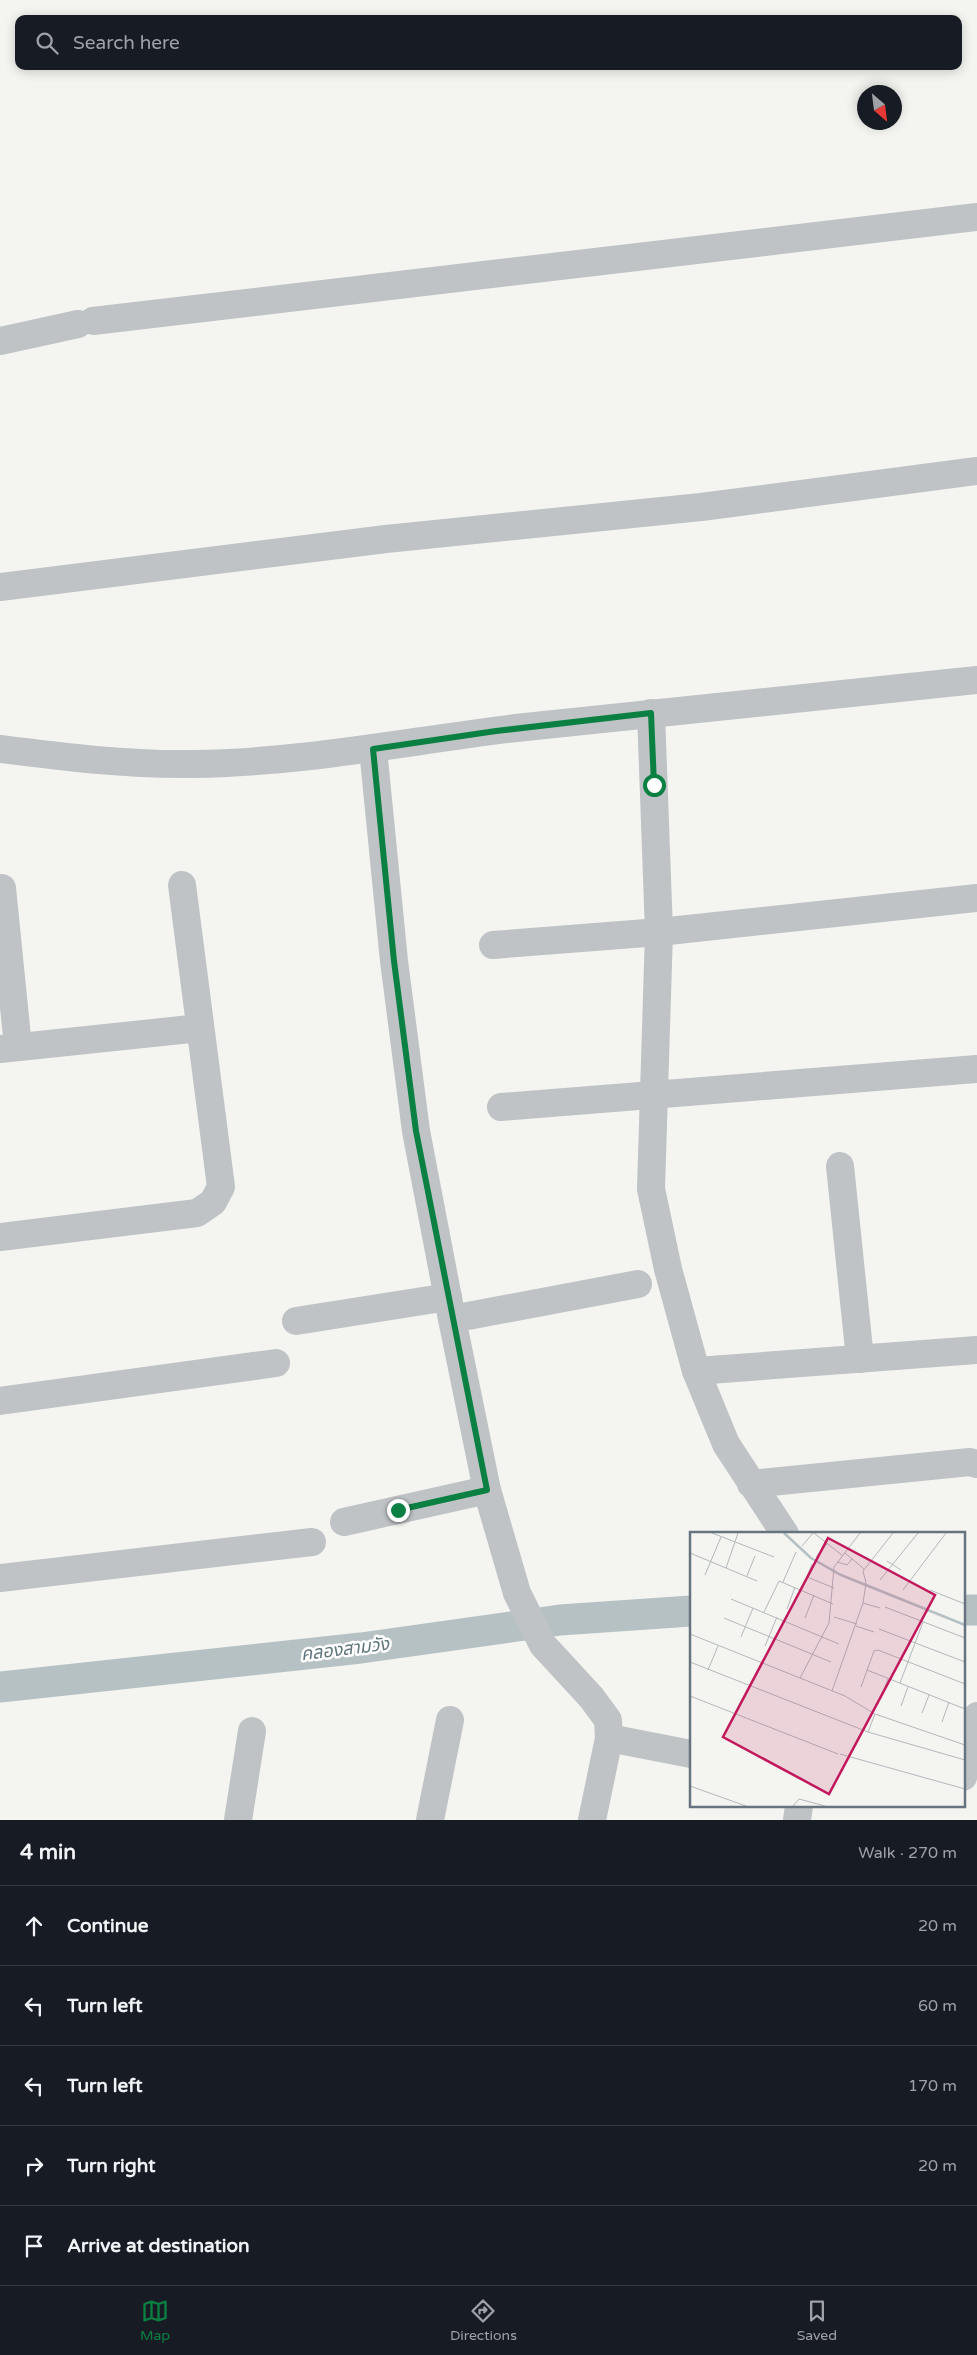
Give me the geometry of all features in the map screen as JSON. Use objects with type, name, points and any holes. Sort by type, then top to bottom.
[{"type":"street","points":[[0,341],[85,322],[977,217]]},
{"type":"street","points":[[0,587],[386,539],[700,507],[977,470]]},
{"type":"street","points":[[0,749],[107,760],[191,764],[263,760],[373,749],[496,731],[651,713],[977,680]]},
{"type":"street","points":[[651,713],[659,932],[651,1189],[668,1270],[696,1371],[726,1444],[784,1532]]},
{"type":"street","points":[[373,749],[394,961],[416,1131],[487,1490],[517,1593],[544,1645],[591,1697],[608,1720],[609,1738],[592,1820]]},
{"type":"street","points":[[0,1237],[197,1213],[213,1202],[221,1187],[182,885]]},
{"type":"street","points":[[2,888],[9,1048],[200,1028]]},
{"type":"street","points":[[493,945],[659,932],[977,898]]},
{"type":"street","points":[[502,1107],[977,1069]]},
{"type":"street","points":[[840,1166],[860,1359]]},
{"type":"street","points":[[296,1321],[450,1308],[638,1284]]},
{"type":"street","points":[[696,1371],[977,1350]]},
{"type":"street","points":[[0,1401],[276,1363]]},
{"type":"street","points":[[751,1484],[970,1462],[977,1464]]},
{"type":"street","points":[[344,1522],[487,1490]]},
{"type":"street","points":[[0,1578],[312,1542]]},
{"type":"street","points":[[964,1773],[977,1716]]},
{"type":"street","points":[[430,1820],[450,1720]]},
{"type":"street","points":[[238,1820],[252,1731]]},
{"type":"street","points":[[609,1738],[690,1754]]},
{"type":"street","points":[[964,1777],[977,1780]]},
{"type":"waterway","name":"คลองสามวัง","points":[[964,1610],[977,1610]]},
{"type":"waterway","name":"คลองสามวัง","points":[[0,1687],[361,1648],[560,1620],[690,1611]]},
{"type":"route","points":[[398,1510],[487,1490],[416,1131],[394,961],[373,749],[496,731],[651,713],[654,785]]}]
